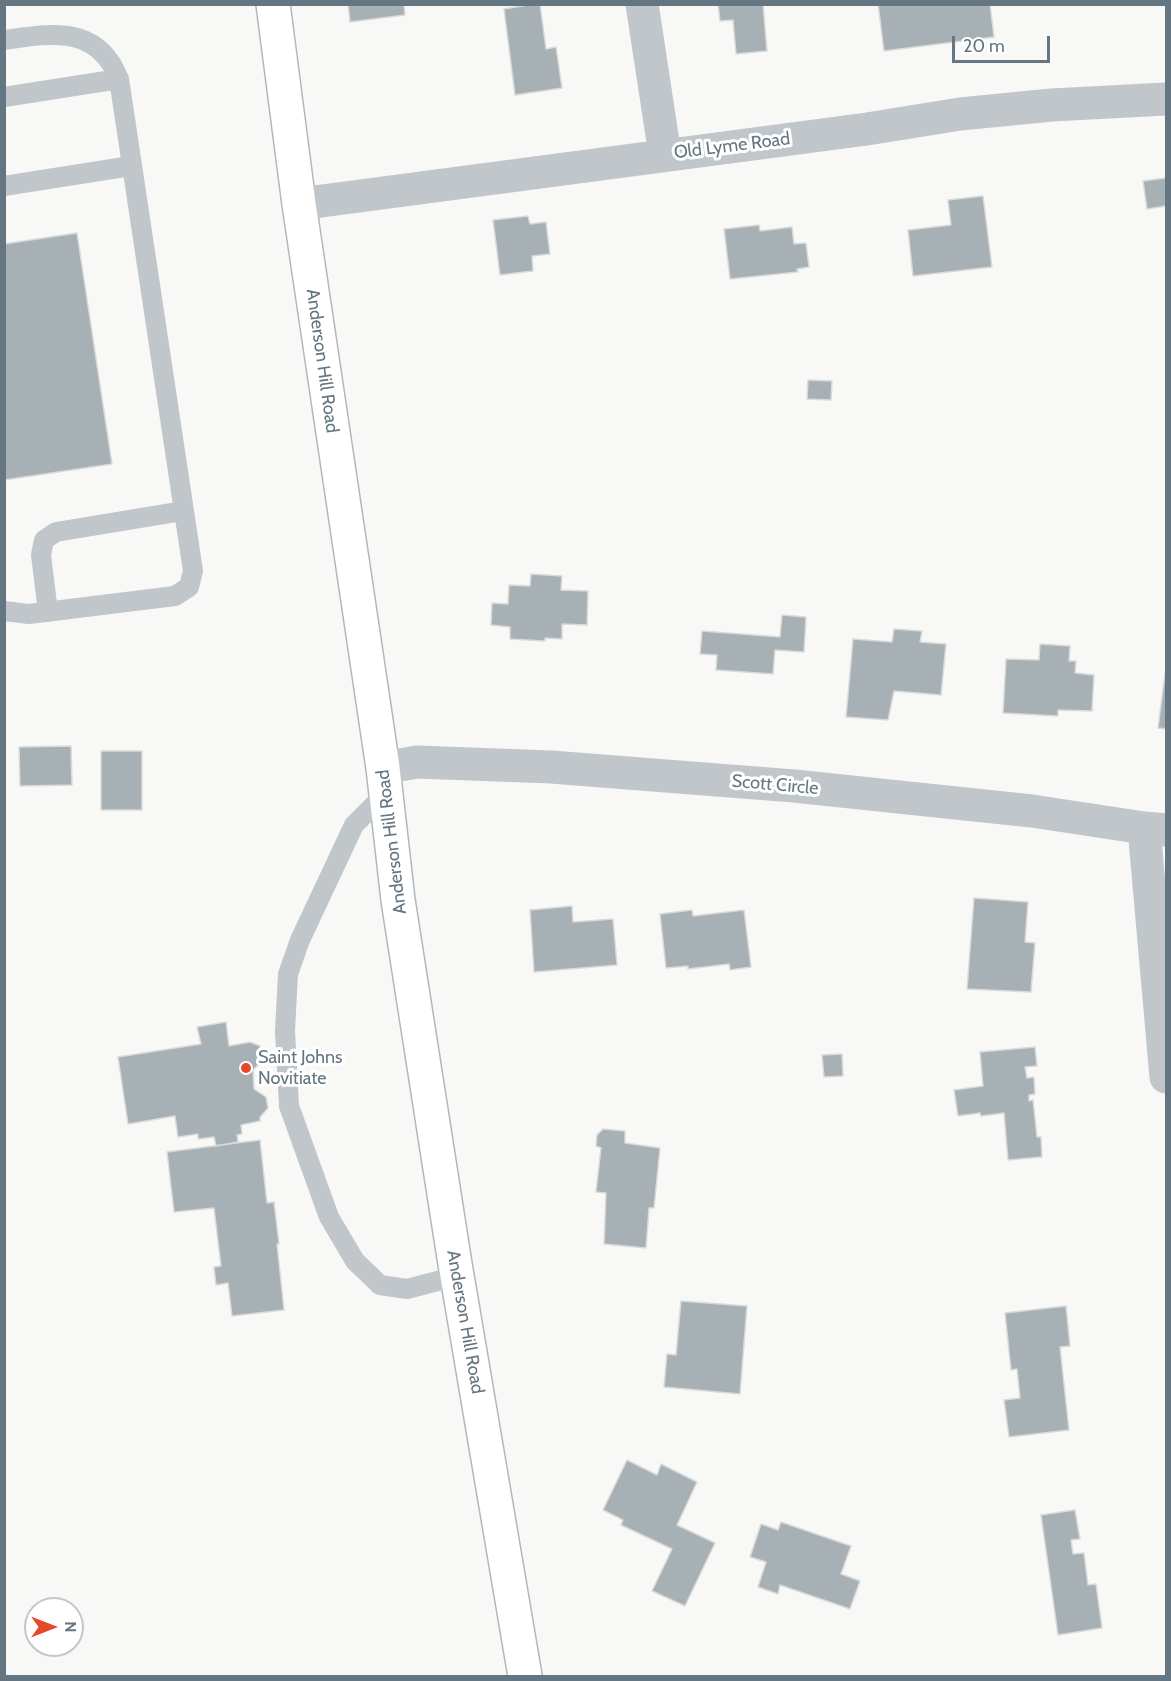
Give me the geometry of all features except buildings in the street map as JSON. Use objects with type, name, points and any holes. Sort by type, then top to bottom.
[{"type":"main road","name":"Anderson Hill Road","points":[[273,4],[299,204],[384,780],[398,900],[457,1276],[525,1677]]},
{"type":"street","points":[[642,4],[665,155]]},
{"type":"street","name":"Old Lyme Road","points":[[299,204],[867,129],[960,114],[1052,105],[1167,99]]},
{"type":"street","name":"Scott Circle","points":[[384,780],[417,762],[551,767],[748,783],[1032,811],[1155,829]]},
{"type":"street","points":[[1155,829],[1167,1077]]},
{"type":"lane","points":[[4,40],[54,33],[77,38],[93,45],[102,53],[110,61],[119,79],[193,571],[189,587],[175,596],[29,614],[4,610]]},
{"type":"lane","points":[[4,97],[119,79]]},
{"type":"lane","points":[[4,186],[131,166]]},
{"type":"lane","points":[[48,612],[41,555],[44,540],[56,532],[183,511]]},
{"type":"lane","points":[[384,780],[354,825],[300,940],[288,974],[285,1031],[289,1106],[329,1217],[355,1261],[380,1285],[407,1289],[457,1276]]},
{"type":"place","name":"Saint Johns Novitiate","points":[[246,1068]]}]
